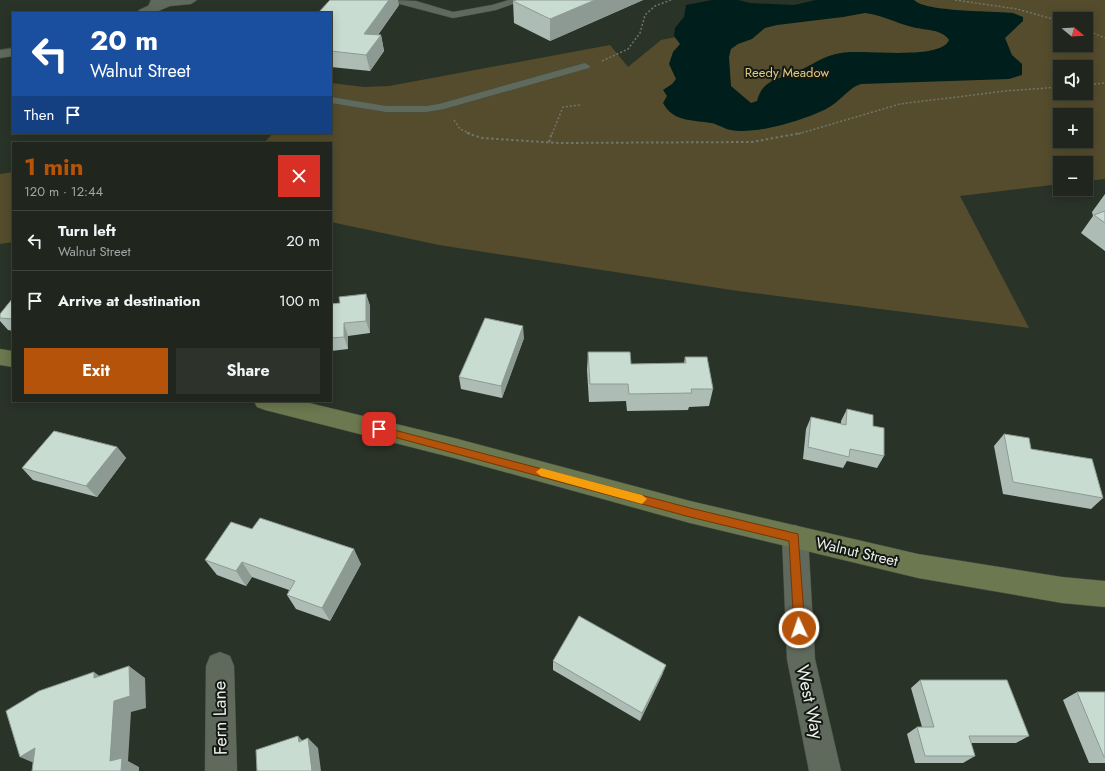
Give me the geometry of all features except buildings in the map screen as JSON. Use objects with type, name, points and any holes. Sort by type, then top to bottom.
[{"type":"main road","points":[[0,357],[12,359]]},
{"type":"main road","name":"Walnut Street","points":[[269,402],[454,448],[690,512],[918,566],[1062,590],[1105,594]]},
{"type":"street","points":[[151,7],[167,2],[191,0]]},
{"type":"street","points":[[0,54],[12,52]]},
{"type":"street","name":"West Way","points":[[795,537],[801,659],[825,771]]},
{"type":"street","name":"Fern Lane","points":[[220,666],[221,771]]},
{"type":"lane","points":[[395,0],[416,4],[453,15],[492,8],[519,0]]},
{"type":"lane","points":[[332,100],[394,111],[416,111],[446,106],[585,66]]},
{"type":"path","points":[[585,66],[628,49],[640,33],[645,15],[655,6],[671,0]]},
{"type":"path","points":[[955,0],[1017,9],[1053,19]]},
{"type":"path","points":[[1093,33],[1105,38]]},
{"type":"path","points":[[1093,84],[1105,83]]},
{"type":"path","points":[[446,106],[460,129],[466,133],[482,138],[549,142],[718,143],[766,141],[796,135],[900,104],[1005,91],[1053,88]]},
{"type":"path","points":[[549,142],[558,113],[563,106],[580,105]]},
{"type":"green space","points":[[857,0],[1105,0],[1105,179],[1093,180],[1093,156],[1053,156],[1053,185],[960,196],[1029,328],[738,291],[439,245],[332,222],[332,142],[265,142],[272,134],[332,134],[332,83],[364,87],[389,86],[610,45],[628,67],[661,40]]},
{"type":"green space","points":[[12,172],[12,242],[0,244],[0,174]]},
{"type":"water","name":"Reedy Meadow","points":[[712,0],[738,0],[750,3],[794,5],[816,0],[914,0],[931,7],[945,9],[1013,13],[1023,17],[1023,21],[1005,38],[1012,55],[1022,64],[1022,75],[1009,79],[861,84],[852,88],[826,109],[793,122],[780,126],[753,130],[741,131],[726,129],[714,124],[678,117],[672,114],[663,103],[667,96],[663,90],[672,84],[676,79],[669,64],[673,52],[680,44],[674,36],[675,28],[684,17],[686,5]],"holes":[[[865,13],[912,27],[932,30],[946,36],[949,40],[943,46],[932,50],[917,52],[851,52],[835,54],[772,81],[767,84],[759,94],[757,101],[751,103],[731,86],[729,57],[731,49],[738,44],[752,39],[765,28]]]},
{"type":"slow traffic","points":[[541,472],[642,499]]},
{"type":"route","points":[[379,429],[690,512],[795,537],[799,628]]}]
